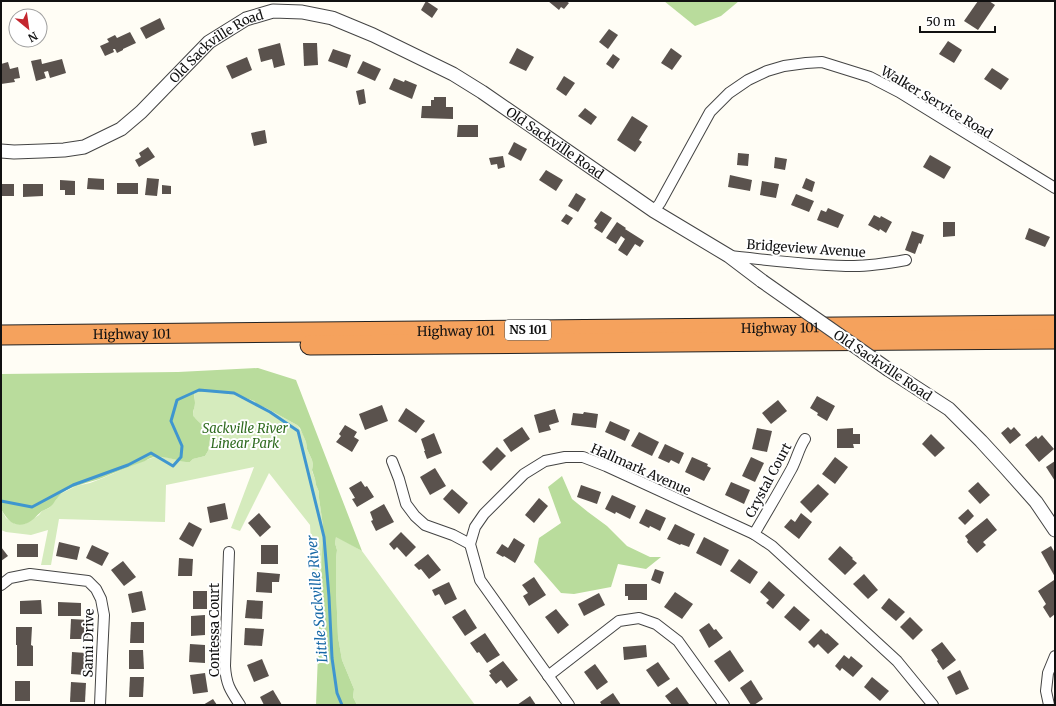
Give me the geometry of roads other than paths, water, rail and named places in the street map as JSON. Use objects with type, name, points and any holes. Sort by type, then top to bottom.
[{"type":"highway","name":"Highway 101","points":[[1,335],[1055,324]]},
{"type":"highway","name":"Highway 101","points":[[1,348],[1055,339]]},
{"type":"street","name":"Old Sackville Road","points":[[1,151],[14,152],[64,150],[84,147],[121,129],[141,112],[209,42],[246,19],[274,10],[302,12],[332,18],[373,35],[453,74],[482,92],[654,211],[729,256],[762,281],[889,370],[949,409],[981,441],[1036,502],[1055,530]]},
{"type":"street","name":"Walker Service Road","points":[[654,211],[660,203],[710,112],[730,93],[748,80],[766,71],[784,66],[822,62],[870,77],[899,92],[1055,188]]},
{"type":"street","name":"Bridgeview Avenue","points":[[729,256],[855,266],[886,264],[906,260]]},
{"type":"street","name":"Crystal Court","points":[[754,534],[793,466],[805,439]]},
{"type":"street","name":"Hallmark Avenue","points":[[470,544],[475,527],[484,514],[524,474],[545,461],[564,457],[583,457],[606,466],[754,534],[772,546],[897,661],[933,705]]},
{"type":"street","points":[[392,461],[406,504],[415,516],[425,525],[453,535],[470,544],[480,580],[569,705]]},
{"type":"street","name":"Contessa Court","points":[[228,552],[225,678],[240,705]]},
{"type":"street","name":"Sami Drive","points":[[1,585],[10,578],[30,574],[88,581],[96,590],[101,599],[104,615],[100,705]]},
{"type":"street","points":[[548,676],[619,621],[639,618],[656,624],[678,641],[724,705]]},
{"type":"street","points":[[1049,705],[1046,691],[1048,673],[1055,656]]},
{"type":"waterway","name":"Little Sackville River","points":[[1,501],[32,507],[73,485],[128,465],[151,453],[173,466],[181,457],[182,446],[171,421],[177,400],[199,390],[234,393],[270,412],[298,431],[324,537],[332,658],[337,693],[342,705]]},
{"type":"park label","name":"Sackville River Linear Park","points":[[245,436]]}]
